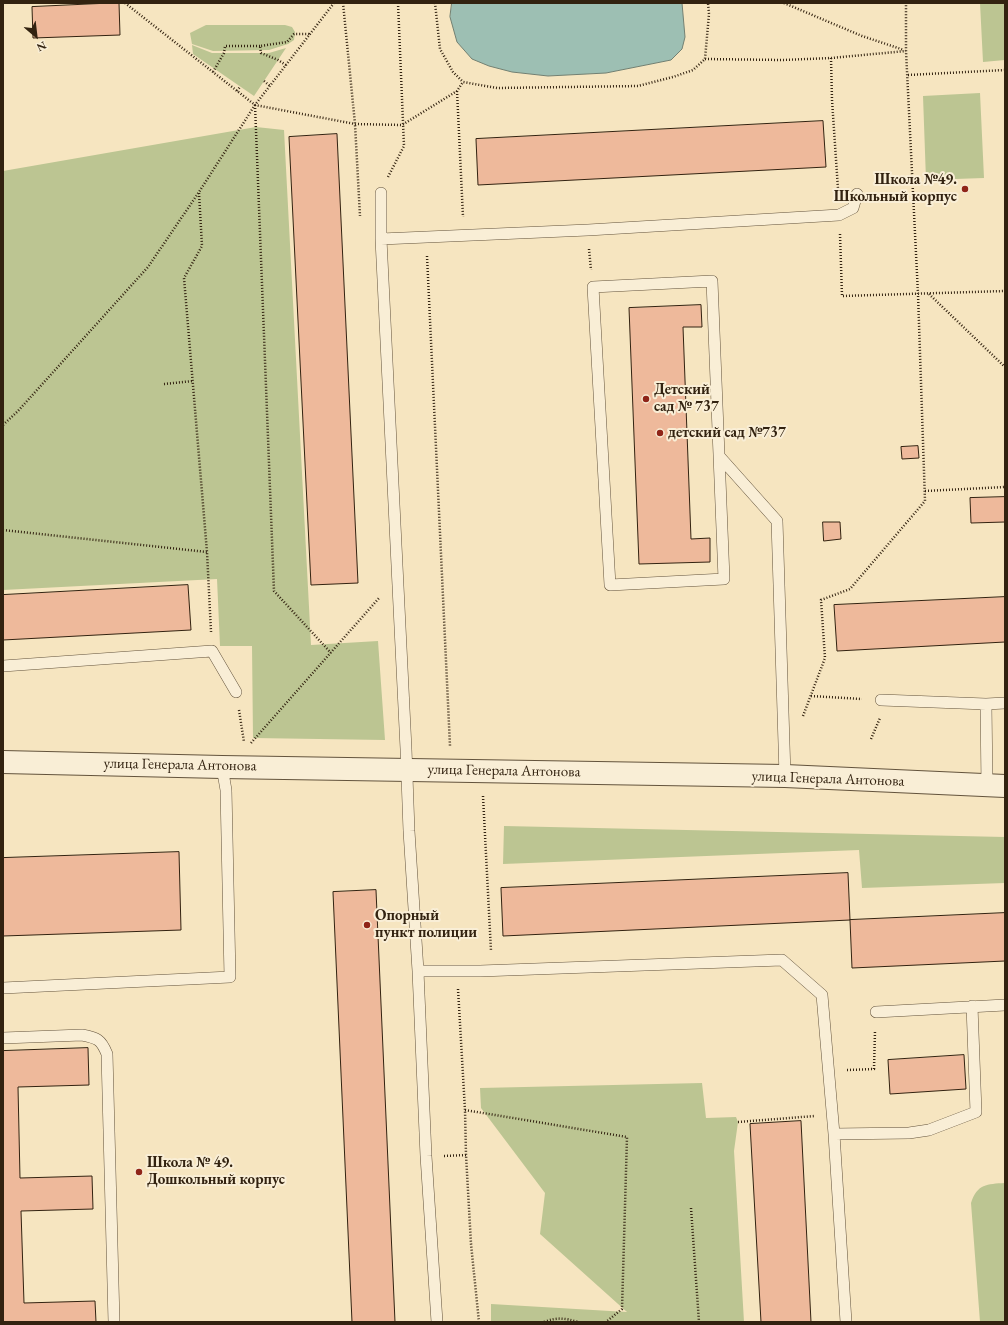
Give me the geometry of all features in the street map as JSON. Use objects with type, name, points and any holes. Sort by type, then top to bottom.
[{"type":"street","name":"улица Генерала Антонова","points":[[3,762],[785,776],[996,786]]},
{"type":"lane","points":[[381,193],[381,239],[406,769],[409,792],[409,831],[418,971],[426,1156],[437,1322]]},
{"type":"lane","points":[[381,239],[588,230],[839,215],[853,208],[857,194]]},
{"type":"lane","points":[[719,456],[724,579],[610,585],[593,287],[712,281],[719,456],[777,521],[785,776]]},
{"type":"lane","points":[[3,666],[212,651],[236,692]]},
{"type":"lane","points":[[881,700],[986,704],[1005,703]]},
{"type":"lane","points":[[986,704],[996,786]]},
{"type":"lane","points":[[3,988],[230,977],[226,790],[222,767]]},
{"type":"lane","points":[[418,971],[492,970],[782,960],[822,995],[834,1134],[846,1322]]},
{"type":"lane","points":[[876,1012],[1005,1005]]},
{"type":"lane","points":[[834,1134],[909,1133],[929,1130],[976,1112],[972,1006]]},
{"type":"lane","points":[[3,1038],[82,1035],[95,1037],[102,1044],[106,1054],[114,1322]]},
{"type":"path","points":[[125,3],[255,105],[355,124],[402,125],[458,91],[463,82]]},
{"type":"path","points":[[3,425],[18,411],[148,267],[199,192],[255,105],[334,3]]},
{"type":"path","points":[[343,3],[355,124],[358,180]]},
{"type":"path","points":[[381,193],[404,146],[398,3]]},
{"type":"path","points":[[435,3],[440,49],[453,72],[463,82],[497,88],[638,86],[693,70],[705,59],[709,14],[708,3]]},
{"type":"path","points":[[784,3],[862,36],[906,51]]},
{"type":"path","points":[[803,718],[824,658],[821,600],[850,589],[925,501],[918,294],[906,51],[906,3]]},
{"type":"path","points":[[213,72],[225,51],[225,46],[260,46],[287,42],[294,34],[310,34]]},
{"type":"path","points":[[260,46],[261,53],[286,65]]},
{"type":"path","points":[[705,59],[783,60],[831,58],[906,51]]},
{"type":"path","points":[[831,58],[842,296],[1005,291]]},
{"type":"path","points":[[908,75],[1005,70]]},
{"type":"path","points":[[264,81],[270,86]]},
{"type":"path","points":[[237,91],[240,87]]},
{"type":"path","points":[[458,91],[464,236]]},
{"type":"path","points":[[255,105],[274,592],[331,652]]},
{"type":"path","points":[[199,192],[202,246],[184,278],[208,552],[212,651]]},
{"type":"path","points":[[426,238],[450,749]]},
{"type":"path","points":[[928,294],[1005,367]]},
{"type":"path","points":[[164,384],[193,381]]},
{"type":"path","points":[[925,491],[1005,487]]},
{"type":"path","points":[[3,530],[208,552]]},
{"type":"path","points":[[250,743],[381,597]]},
{"type":"path","points":[[236,692],[245,749]]},
{"type":"path","points":[[811,696],[881,700]]},
{"type":"path","points":[[483,796],[492,970]]},
{"type":"path","points":[[457,971],[466,1155],[479,1322]]},
{"type":"path","points":[[829,1071],[874,1069],[876,1012]]},
{"type":"path","points":[[465,1110],[627,1137],[622,1309],[606,1322]]},
{"type":"path","points":[[738,1122],[819,1115]]},
{"type":"path","points":[[691,1208],[699,1322]]},
{"type":"path","points":[[544,1322],[555,1318],[568,1319],[578,1322]]},
{"type":"green space","points":[[980,3],[1005,3],[1005,60],[983,62]]},
{"type":"green space","points":[[206,25],[285,25],[292,27],[295,32],[294,40],[288,44],[269,50],[213,51],[192,44],[190,33]]},
{"type":"green space","points":[[192,45],[212,53],[269,53],[286,48],[254,96],[193,54]]},
{"type":"green space","points":[[980,93],[984,178],[926,180],[923,96]]},
{"type":"green space","points":[[256,127],[284,130],[311,645],[378,641],[385,740],[253,738],[252,646],[220,646],[217,579],[3,590],[3,171]]},
{"type":"green space","points":[[504,826],[1005,837],[1005,883],[862,888],[859,850],[503,864]]},
{"type":"green space","points":[[702,1083],[706,1118],[736,1117],[738,1122],[734,1151],[744,1322],[491,1322],[491,1304],[627,1312],[540,1234],[545,1193],[481,1108],[480,1088]]},
{"type":"green space","points":[[1005,1183],[1005,1322],[980,1322],[971,1203],[976,1192],[984,1186]]},
{"type":"water","points":[[452,3],[682,3],[685,37],[682,49],[671,60],[606,73],[548,76],[512,72],[489,66],[472,59],[457,42],[450,17]]},
{"type":"building","points":[[119,3],[120,35],[33,38],[32,7]]},
{"type":"building","points":[[823,121],[826,167],[478,185],[476,139]]},
{"type":"building","points":[[337,134],[358,583],[311,585],[289,137]]},
{"type":"building","name":"детский сад №737","points":[[701,305],[702,327],[683,327],[691,539],[710,538],[710,562],[639,564],[629,308]]},
{"type":"building","points":[[918,446],[919,458],[902,459],[901,447]]},
{"type":"building","points":[[1005,497],[1005,522],[971,523],[970,498]]},
{"type":"building","points":[[823,522],[840,522],[841,539],[824,541]]},
{"type":"building","points":[[188,585],[191,630],[3,640],[3,595]]},
{"type":"building","points":[[1005,597],[1005,642],[837,651],[834,605]]},
{"type":"building","points":[[179,852],[181,930],[3,936],[3,858]]},
{"type":"building","points":[[848,873],[850,920],[503,936],[501,888]]},
{"type":"building","points":[[376,890],[395,1322],[352,1322],[333,892]]},
{"type":"building","points":[[1005,913],[1005,961],[852,968],[850,920]]},
{"type":"building","points":[[88,1048],[89,1085],[18,1087],[20,1178],[92,1176],[93,1209],[21,1211],[24,1303],[95,1301],[96,1322],[3,1322],[3,1051]]},
{"type":"building","points":[[964,1055],[966,1089],[890,1094],[888,1060]]},
{"type":"building","points":[[801,1121],[811,1322],[761,1322],[750,1124]]},
{"type":"place","name":"Школа №49. Школьный корпус","points":[[965,189]]},
{"type":"place","name":"Детский сад № 737","points":[[646,399]]},
{"type":"place","name":"детский сад №737","points":[[660,433]]},
{"type":"place","name":"Опорный пункт полиции","points":[[367,925]]},
{"type":"place","name":"Школа № 49. Дошкольный корпус","points":[[139,1172]]}]
